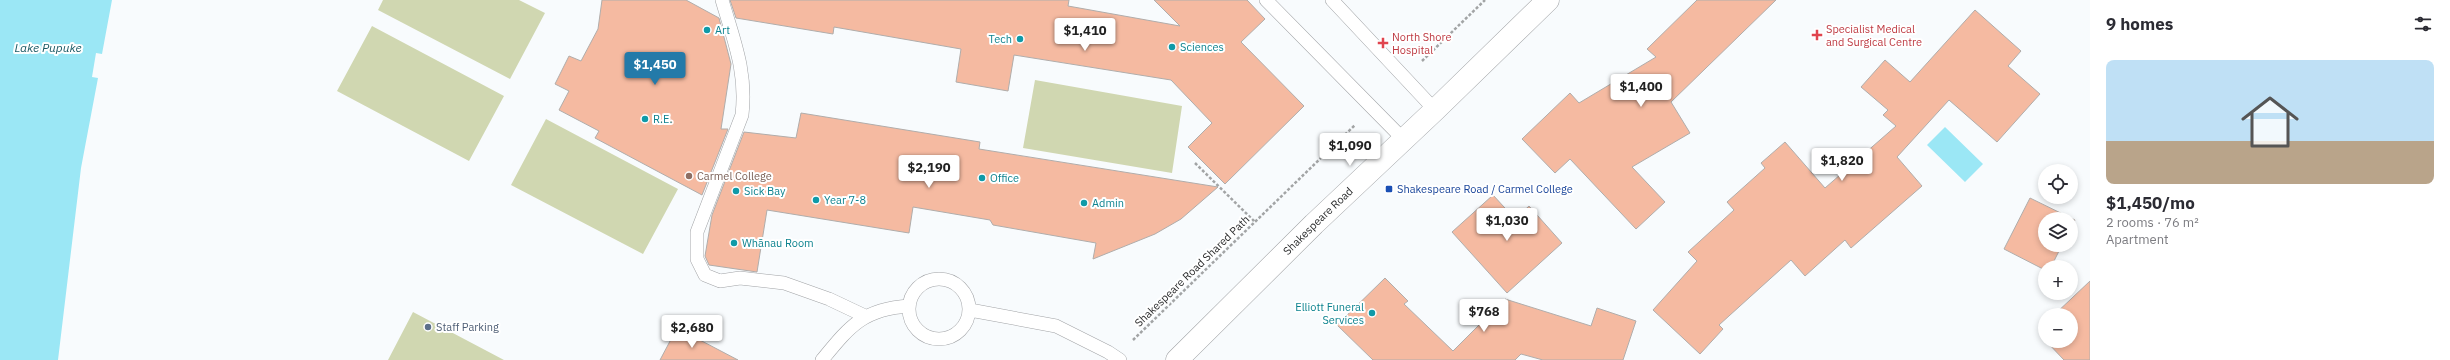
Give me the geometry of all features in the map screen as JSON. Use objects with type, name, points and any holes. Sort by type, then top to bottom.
[{"type":"main road","name":"Shakespeare Road","points":[[1177,360],[1314,224],[1404,140],[1548,0]]},
{"type":"lane","points":[[722,0],[743,71],[744,94],[742,115],[697,232],[697,259],[705,275],[720,281],[740,278],[784,283],[829,299],[865,316]]},
{"type":"lane","points":[[1266,0],[1404,140]]},
{"type":"lane","points":[[1332,0],[1435,110]]},
{"type":"lane","points":[[937,278],[947,280],[964,291],[970,310],[968,320],[956,335],[937,340],[918,332],[909,315],[909,306],[912,295],[918,287],[927,281],[937,278]]},
{"type":"lane","points":[[822,360],[846,331],[865,316],[887,308],[909,306]]},
{"type":"lane","points":[[970,310],[1056,326],[1118,358]]},
{"type":"path","points":[[1195,162],[1254,221]]},
{"type":"path","name":"Shakespeare Road Shared Path","points":[[1118,358],[1283,193]]},
{"type":"green space","points":[[383,0],[519,0],[545,13],[510,79],[378,10]]},
{"type":"green space","points":[[372,26],[504,96],[469,161],[337,91]]},
{"type":"green space","points":[[1035,80],[1182,106],[1172,173],[1023,148]]},
{"type":"green space","points":[[546,119],[678,189],[643,254],[511,185]]},
{"type":"green space","points":[[413,312],[504,360],[388,360]]},
{"type":"water","name":"Lake Pupuke","points":[[0,0],[112,0],[102,54],[96,53],[92,77],[98,78],[81,168],[58,360],[0,360]]},
{"type":"water","points":[[1945,127],[1983,164],[1965,182],[1927,145]]},
{"type":"building","points":[[602,0],[686,0],[719,18],[731,64],[721,129],[728,129],[702,195],[595,138],[599,131],[559,110],[569,91],[555,84],[569,56],[581,61],[598,29]]},
{"type":"building","points":[[730,0],[1069,0],[1068,6],[1180,26],[1154,0],[1247,0],[1265,19],[1241,42],[1304,106],[1225,184],[1188,147],[1212,123],[1171,80],[1014,55],[1008,91],[956,82],[961,49],[834,27],[833,34],[736,18]]},
{"type":"building","points":[[1697,0],[1776,0],[1671,102],[1690,133],[1632,167],[1665,202],[1636,229],[1570,159],[1555,173],[1522,139],[1570,93],[1579,103],[1656,57],[1647,49]]},
{"type":"building","points":[[1975,10],[2021,51],[2008,66],[2040,94],[1997,142],[1949,100],[1897,157],[1922,186],[1851,248],[1845,240],[1805,276],[1791,260],[1719,325],[1723,329],[1700,354],[1653,310],[1697,261],[1688,252],[1734,210],[1727,202],[1765,168],[1761,163],[1785,142],[1825,188],[1896,126],[1883,115],[1888,110],[1861,87],[1885,60],[1910,82]]},
{"type":"building","points":[[801,113],[980,142],[979,149],[1218,187],[1181,219],[1155,234],[1093,259],[1096,243],[993,225],[990,220],[913,207],[909,233],[767,210],[757,272],[709,265],[705,256],[712,215],[744,132],[796,138]]},
{"type":"building","points":[[1493,195],[1515,219],[1529,206],[1562,243],[1507,293],[1452,232]]},
{"type":"building","points":[[2030,198],[2038,202],[2038,204],[2042,204],[2059,212],[2038,212],[2038,252],[2058,252],[2054,260],[2038,260],[2038,266],[2004,249]]},
{"type":"building","points":[[1385,278],[1408,301],[1404,304],[1453,351],[1505,299],[1591,326],[1597,308],[1636,321],[1623,360],[1543,360],[1521,354],[1515,360],[1373,360],[1337,325]]},
{"type":"building","points":[[2090,281],[2090,360],[2064,360],[2053,348],[2078,348],[2078,308],[2061,308],[2070,300],[2078,300],[2078,292]]},
{"type":"building","points":[[677,328],[738,360],[660,360]]},
{"type":"place","name":"Art","points":[[707,30]]},
{"type":"place","name":"Specialist Medical and Surgical Centre","points":[[1817,35]]},
{"type":"place","name":"Tech","points":[[1020,39]]},
{"type":"place","name":"North Shore Hospital","points":[[1383,43]]},
{"type":"place","name":"Sciences","points":[[1172,47]]},
{"type":"place","name":"R.E.","points":[[645,119]]},
{"type":"place","name":"Carmel College","points":[[689,176]]},
{"type":"place","name":"Office","points":[[982,178]]},
{"type":"place","name":"Shakespeare Road / Carmel College","points":[[1389,189]]},
{"type":"place","name":"Sick Bay","points":[[736,191]]},
{"type":"place","name":"Year 7-8","points":[[816,200]]},
{"type":"place","name":"Admin","points":[[1084,203]]},
{"type":"place","name":"Whānau Room","points":[[734,243]]},
{"type":"place","name":"Elliott Funeral Services","points":[[1372,313]]},
{"type":"place","name":"Staff Parking","points":[[428,327]]}]
